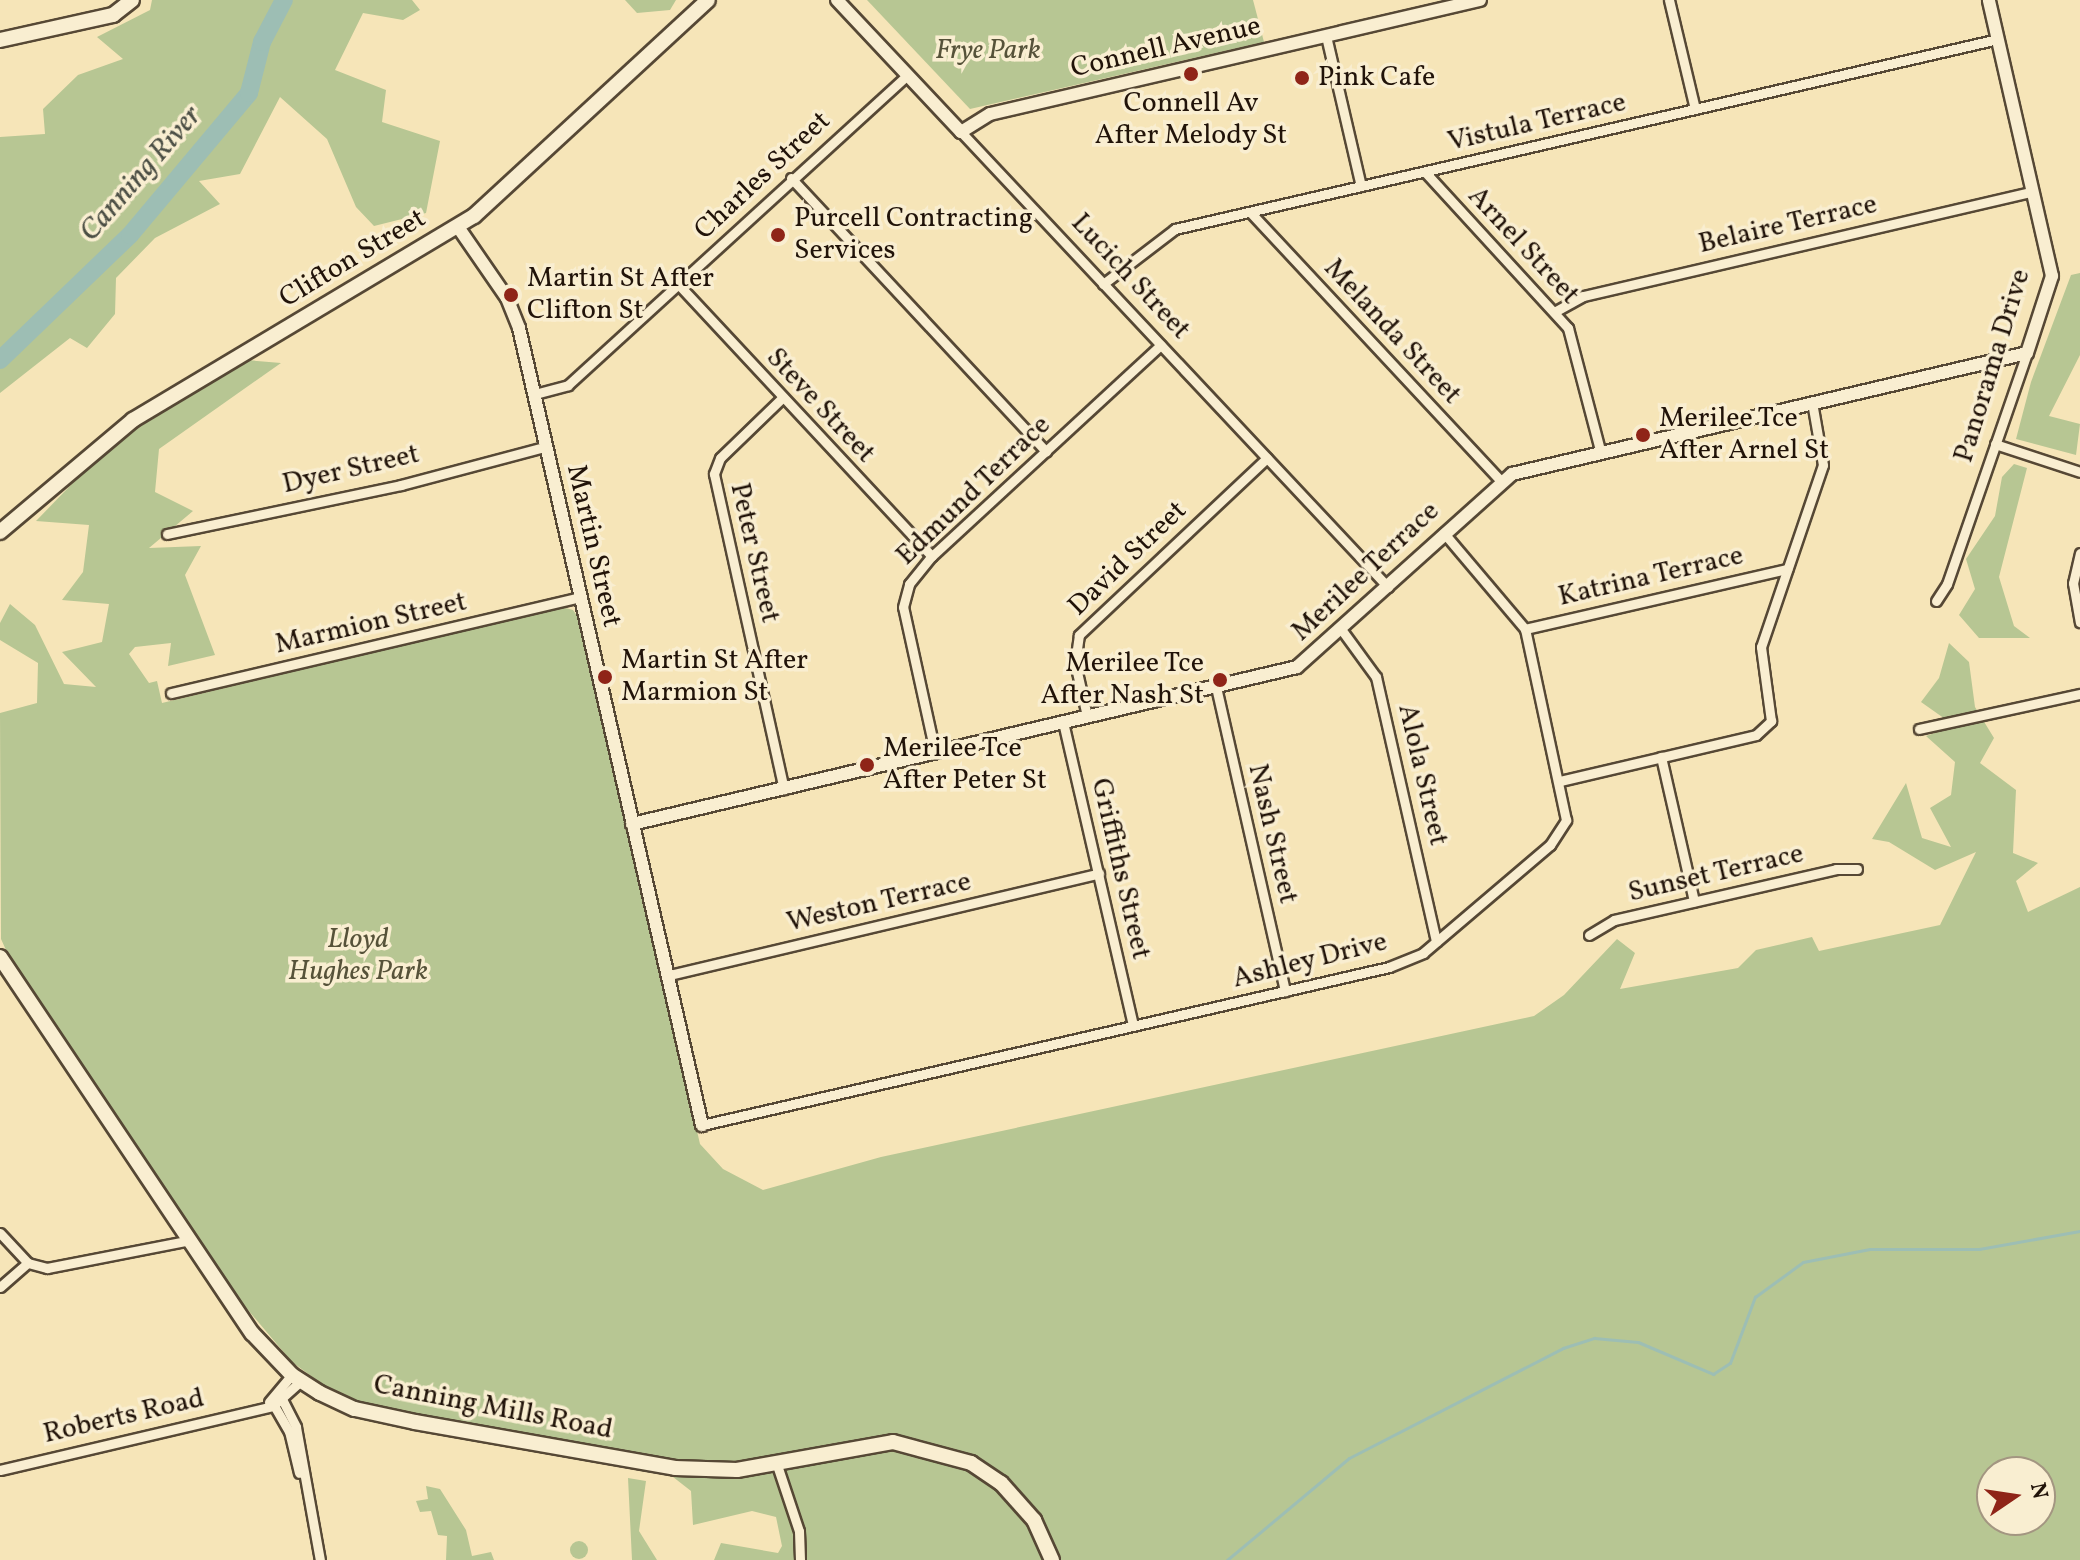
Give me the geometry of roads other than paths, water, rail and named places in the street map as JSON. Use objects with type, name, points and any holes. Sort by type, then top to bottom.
[{"type":"main road","points":[[0,40],[113,15],[132,0]]},
{"type":"main road","name":"Clifton Street","points":[[0,532],[133,420],[458,227],[520,177],[708,0]]},
{"type":"main road","name":"Canning Mills Road","points":[[0,957],[186,1241],[252,1333],[297,1378],[356,1409],[646,1464],[705,1470],[777,1465],[893,1442],[971,1463],[1001,1483],[1034,1520],[1052,1560]]},
{"type":"street","name":"Lucich Street","points":[[837,0],[1388,587]]},
{"type":"street","name":"Connell Avenue","points":[[961,132],[990,114],[1480,0]]},
{"type":"street","points":[[1669,0],[1695,109]]},
{"type":"street","name":"Panorama Drive","points":[[1936,601],[1947,584],[2052,276],[1989,0]]},
{"type":"street","points":[[1326,36],[1361,186]]},
{"type":"street","name":"Vistula Terrace","points":[[1103,284],[1175,229],[1998,39]]},
{"type":"street","name":"Charles Street","points":[[535,394],[568,385],[791,178],[908,75]]},
{"type":"street","name":"Arnel Street","points":[[1425,172],[1556,311],[1576,348],[1600,450]]},
{"type":"street","points":[[791,178],[1046,451]]},
{"type":"street","name":"Belaire Terrace","points":[[1556,311],[1583,296],[2033,191]]},
{"type":"street","name":"Melanda Street","points":[[1251,213],[1501,481]]},
{"type":"street","name":"Martin Street","points":[[458,227],[507,298],[535,394],[544,447],[702,1125]]},
{"type":"street","name":"Steve Street","points":[[678,284],[932,556]]},
{"type":"street","name":"Edmund Terrace","points":[[935,752],[903,607],[909,584],[932,556],[1161,345]]},
{"type":"street","name":"Merilee Terrace","points":[[632,824],[1297,667],[1501,481],[1517,472],[1600,450],[2027,353]]},
{"type":"street","name":"Peter Street","points":[[782,398],[720,458],[714,474],[784,789]]},
{"type":"street","points":[[1560,781],[1756,735],[1771,721],[1761,647],[1822,472],[1812,402]]},
{"type":"street","points":[[1995,444],[2080,472]]},
{"type":"street","name":"Dyer Street","points":[[167,534],[391,487],[544,447]]},
{"type":"street","name":"David Street","points":[[1087,716],[1075,663],[1079,635],[1267,458]]},
{"type":"street","name":"Ashley Drive","points":[[702,1125],[1389,967],[1423,953],[1562,832],[1567,813],[1525,629],[1444,533]]},
{"type":"street","points":[[2080,553],[2073,583],[2080,622]]},
{"type":"street","name":"Katrina Terrace","points":[[1525,629],[1787,569]]},
{"type":"street","name":"Marmion Street","points":[[171,693],[581,597]]},
{"type":"street","name":"Alola Street","points":[[1341,629],[1376,677],[1436,941]]},
{"type":"street","name":"Nash Street","points":[[1216,687],[1285,991]]},
{"type":"street","points":[[1919,729],[2080,694]]},
{"type":"street","name":"Griffiths Street","points":[[1063,722],[1133,1026]]},
{"type":"street","points":[[1661,757],[1694,901]]},
{"type":"street","name":"Sunset Terrace","points":[[1589,935],[1614,920],[1836,869],[1857,869]]},
{"type":"street","name":"Weston Terrace","points":[[669,975],[1099,873]]},
{"type":"street","points":[[0,1233],[28,1263],[47,1268],[186,1241]]},
{"type":"street","points":[[0,1287],[28,1263]]},
{"type":"street","name":"Roberts Road","points":[[0,1470],[276,1403],[297,1378]]},
{"type":"street","points":[[276,1403],[296,1427],[301,1475],[320,1560]]},
{"type":"street","points":[[777,1465],[799,1531],[800,1560]]},
{"type":"waterway","name":"Canning River","points":[[0,360],[130,235],[249,93],[262,42],[284,0]]},
{"type":"waterway","points":[[1227,1560],[1349,1458],[1563,1348],[1594,1338],[1638,1342],[1713,1374],[1730,1363],[1755,1297],[1803,1262],[1870,1249],[1979,1249],[2080,1231]]},
{"type":"place","name":"Connell Av After Melody St","points":[[1191,74]]},
{"type":"place","name":"Pink Cafe","points":[[1302,78]]},
{"type":"place","name":"Purcell Contracting Services","points":[[778,235]]},
{"type":"place","name":"Martin St After Clifton St","points":[[511,295]]},
{"type":"place","name":"Merilee Tce After Arnel St","points":[[1643,435]]},
{"type":"place","name":"Martin St After Marmion St","points":[[605,677]]},
{"type":"place","name":"Merilee Tce After Nash St","points":[[1220,680]]},
{"type":"place","name":"Merilee Tce After Peter St","points":[[867,765]]},
{"type":"park label","name":"Frye Park","points":[[988,51]]},
{"type":"park label","name":"Lloyd Hughes Park","points":[[358,956]]}]
